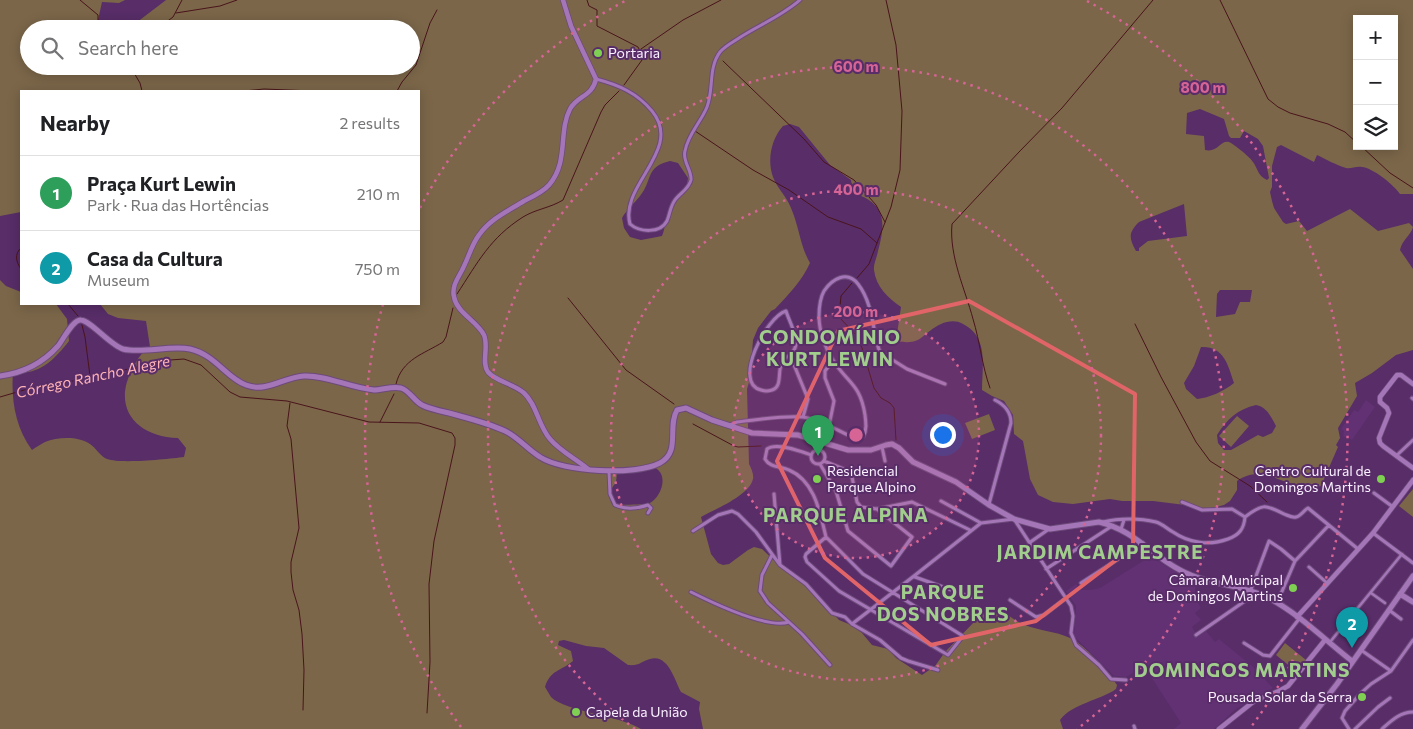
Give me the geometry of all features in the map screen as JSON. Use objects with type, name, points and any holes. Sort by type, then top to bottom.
[{"type":"main road","points":[[0,376],[15,374],[38,364],[57,346],[75,322],[81,320],[106,339],[124,349],[185,348],[202,353],[216,361],[240,382],[255,388],[303,376],[374,390],[400,388],[410,393],[414,400],[423,406],[506,431],[544,460],[566,466],[609,472],[661,463],[672,448],[674,419],[678,409],[686,408],[727,426],[752,432],[798,435],[855,452],[872,450],[889,444],[895,445],[913,462],[956,482],[988,505],[1014,519],[1050,529],[1099,522],[1112,526],[1133,536],[1162,559],[1192,576],[1252,593],[1277,603],[1352,661]]},
{"type":"main road","points":[[1302,729],[1413,576]]},
{"type":"main road","points":[[1400,594],[1413,602]]},
{"type":"street","points":[[563,0],[570,26],[596,79],[591,92],[576,101],[570,110],[563,156],[549,186],[490,222],[484,228],[478,235],[453,292],[457,305],[483,334],[486,349],[485,366],[488,372],[525,394],[532,403],[550,439],[588,469]]},
{"type":"street","points":[[596,79],[610,82],[636,95],[656,116],[660,127],[658,150],[630,200],[628,218],[630,224],[639,230],[660,228],[668,220],[671,205],[689,184],[691,175],[685,160],[685,148],[707,107],[713,68],[720,52],[749,32],[788,10],[800,0]]},
{"type":"street","points":[[727,426],[743,422],[803,417],[857,439],[862,438],[865,433],[864,412],[857,389],[833,360],[819,321],[819,309],[825,290],[839,277],[850,278],[858,284],[868,302],[880,352],[907,369],[945,384]]},
{"type":"street","points":[[786,312],[796,344],[790,355],[780,365],[777,388],[764,390],[758,389],[751,384],[750,365],[770,323],[777,316],[786,312]]},
{"type":"street","points":[[790,355],[808,399],[803,417]]},
{"type":"street","points":[[829,426],[834,401],[825,378],[825,371],[833,360]]},
{"type":"street","points":[[1413,384],[1399,375],[1383,394],[1380,401],[1389,412],[1379,435],[1380,443],[1413,468]]},
{"type":"street","points":[[988,505],[1011,423],[1011,416],[1006,408],[995,400]]},
{"type":"street","points":[[1396,456],[1413,440]]},
{"type":"street","points":[[820,464],[824,461],[824,452],[827,444]]},
{"type":"street","points":[[811,454],[772,446],[767,449],[764,459],[771,465],[790,470],[798,475],[809,487],[818,506],[826,537],[854,567],[892,593],[963,636],[948,655],[839,591],[807,562],[806,554],[826,537]]},
{"type":"street","points":[[882,446],[885,461]]},
{"type":"street","points":[[811,454],[817,449],[824,452]]},
{"type":"street","points":[[811,454],[811,459],[820,464],[836,491],[848,531],[890,566],[912,537],[877,509]]},
{"type":"street","points":[[824,461],[851,472],[859,505],[864,508],[877,509],[912,502],[970,530]]},
{"type":"street","points":[[609,472],[610,494],[615,505],[628,508],[648,505],[651,508],[648,513]]},
{"type":"street","points":[[1244,643],[1264,655],[1270,656],[1298,618],[1373,533],[1413,480]]},
{"type":"street","points":[[1374,493],[1393,507]]},
{"type":"street","points":[[774,494],[780,565]]},
{"type":"street","points":[[941,501],[981,523]]},
{"type":"street","points":[[1182,502],[1202,510],[1232,509],[1245,517]]},
{"type":"street","points":[[888,517],[893,506]]},
{"type":"street","points":[[1099,522],[1124,520],[1156,522],[1180,536],[1208,544],[1233,538],[1242,530],[1245,517],[1264,506],[1271,506],[1293,517],[1297,517],[1308,508],[1358,549]]},
{"type":"street","points":[[693,531],[710,519],[725,512],[732,511],[738,514],[748,522],[780,565],[806,584],[832,612],[846,617],[852,624],[887,644],[901,658],[938,670]]},
{"type":"street","points":[[852,624],[970,530],[981,523],[1014,519],[1066,598],[1073,612],[1070,628],[1073,641],[1111,679],[1126,680]]},
{"type":"street","points":[[1120,529],[1124,520]]},
{"type":"street","points":[[1277,603],[1295,561],[1329,524]]},
{"type":"street","points":[[1046,569],[1112,526]]},
{"type":"street","points":[[1029,543],[1050,529]]},
{"type":"street","points":[[1373,533],[1413,563]]},
{"type":"street","points":[[1196,635],[1252,593],[1269,541],[1282,549],[1295,561]]},
{"type":"street","points":[[1081,583],[1143,543]]},
{"type":"street","points":[[1219,729],[1252,702],[1288,686],[1402,554]]},
{"type":"street","points":[[772,555],[762,576],[760,591],[768,603],[813,645],[830,665]]},
{"type":"street","points":[[1309,568],[1327,584]]},
{"type":"street","points":[[914,576],[977,600]]},
{"type":"street","points":[[691,592],[765,622],[783,624],[789,622]]},
{"type":"street","points":[[1370,592],[1385,603]]},
{"type":"street","points":[[1010,600],[1036,617],[1044,615],[1066,598]]},
{"type":"street","points":[[1388,610],[1401,618]]},
{"type":"street","points":[[1349,729],[1342,720],[1345,711],[1371,684],[1391,671],[1413,640]]},
{"type":"street","points":[[1360,650],[1391,671]]},
{"type":"street","points":[[1355,729],[1390,698]]},
{"type":"street","points":[[1382,729],[1398,716],[1413,712]]},
{"type":"highlighted area","points":[[969,301],[1135,394],[1133,547],[1036,621],[931,645],[825,558],[777,461],[838,331]]},
{"type":"shaded area","points":[[0,0],[125,0],[119,3],[102,2],[98,20],[20,20],[20,75],[420,75],[420,20],[140,20],[166,0],[1413,0],[1413,194],[1400,194],[1383,178],[1367,168],[1346,168],[1317,155],[1314,162],[1281,145],[1277,147],[1272,166],[1272,187],[1270,192],[1274,208],[1283,222],[1286,224],[1299,221],[1307,231],[1350,209],[1378,231],[1409,223],[1413,227],[1400,250],[1413,269],[1413,350],[1396,355],[1355,383],[1357,396],[1338,428],[1340,438],[1336,445],[1338,447],[1321,486],[1305,488],[1271,477],[1254,474],[1237,481],[1237,490],[1230,501],[1224,505],[1200,511],[1185,505],[1153,501],[1110,499],[1073,504],[1053,502],[1038,495],[1030,479],[1023,441],[1014,434],[1013,415],[1004,401],[982,390],[983,362],[977,336],[963,324],[952,321],[941,324],[917,340],[911,342],[896,341],[901,307],[883,292],[877,282],[874,270],[882,231],[881,215],[878,208],[864,197],[853,193],[851,180],[830,165],[799,127],[790,124],[783,126],[773,144],[770,157],[771,171],[791,208],[810,263],[794,288],[771,311],[758,328],[753,340],[750,379],[747,389],[749,464],[753,473],[753,479],[745,491],[723,506],[701,517],[711,554],[718,563],[723,565],[729,564],[754,547],[762,549],[782,568],[800,578],[839,620],[851,625],[862,633],[872,645],[888,649],[896,658],[922,675],[935,666],[945,652],[977,619],[989,608],[995,606],[1021,623],[1076,641],[1108,673],[1117,685],[1116,689],[1065,714],[1060,720],[1063,729],[703,729],[699,709],[700,702],[681,692],[670,669],[662,660],[656,658],[628,665],[604,648],[586,646],[564,640],[559,641],[558,645],[571,651],[573,661],[553,674],[547,681],[545,687],[551,697],[568,706],[620,720],[641,729],[0,729],[0,280],[6,286],[20,292],[20,305],[57,305],[67,319],[69,341],[52,360],[31,372],[13,372],[15,412],[26,441],[32,450],[45,442],[68,438],[85,441],[107,459],[123,461],[184,457],[186,448],[178,438],[150,432],[140,426],[126,407],[127,382],[138,359],[150,347],[146,321],[118,318],[108,314],[101,305],[420,305],[420,90],[20,90],[20,212],[0,216]],"holes":[[[1200,109],[1224,119],[1231,138],[1240,138],[1244,131],[1258,139],[1263,146],[1269,178],[1267,180],[1258,172],[1252,160],[1229,142],[1223,143],[1213,150],[1205,150],[1204,136],[1186,134],[1187,113]],[[670,161],[678,163],[688,178],[683,194],[668,212],[662,236],[641,240],[630,237],[624,228],[622,218],[644,190],[653,170]],[[1184,204],[1187,236],[1148,241],[1139,248],[1139,251],[1136,251],[1132,243],[1131,233],[1139,222]],[[1220,290],[1252,290],[1250,302],[1240,302],[1235,314],[1216,317],[1217,294]],[[1201,347],[1220,353],[1227,363],[1234,383],[1216,394],[1197,399],[1186,389],[1184,383],[1194,366]],[[1256,405],[1268,413],[1276,426],[1272,433],[1263,437],[1258,435],[1231,450],[1224,450],[1218,443],[1217,435],[1225,424],[1238,412]],[[646,466],[656,468],[662,477],[662,487],[654,500],[643,504],[612,504],[608,494],[616,482],[617,473],[624,469]]]},
{"type":"shaded area","points":[[1366,400],[1375,407],[1352,440],[1343,436],[1344,431],[1341,429],[1354,410],[1358,412]]},
{"type":"shaded area","points":[[989,414],[995,430],[972,439],[965,423]]},
{"type":"shaded area","points":[[1237,416],[1249,426],[1231,447],[1219,436]]},
{"type":"shaded area","points":[[1413,489],[1413,517],[1399,506]]},
{"type":"shaded area","points":[[1151,556],[1167,567],[1195,581],[1195,598],[1201,608],[1195,613],[1201,620],[1192,627],[1198,637],[1206,631],[1215,642],[1219,639],[1252,666],[1273,688],[1236,709],[1214,729],[1174,729],[1181,723],[1144,666],[1126,677],[1114,676],[1074,636],[1076,606],[1066,591],[1076,584],[1080,590],[1100,588]]},
{"type":"shaded area","points":[[1285,643],[1306,660],[1297,672],[1276,655]]},
{"type":"waterway","points":[[80,0],[98,15],[98,20]]},
{"type":"waterway","points":[[169,20],[173,17],[182,0]]},
{"type":"waterway","points":[[176,13],[220,6],[237,0]]},
{"type":"waterway","name":"Córrego Rancho Alegre","points":[[587,0],[589,6],[597,10],[597,26],[638,47],[642,55],[642,60],[624,85]]},
{"type":"waterway","points":[[641,49],[683,20],[721,0]]},
{"type":"waterway","points":[[857,278],[869,264],[891,207],[900,170],[902,111],[896,45],[886,0]]},
{"type":"waterway","points":[[990,388],[970,308],[955,260],[952,224],[1062,108],[1153,0]]},
{"type":"waterway","points":[[1220,0],[1268,99],[1290,113],[1328,124],[1345,132],[1353,139]]},
{"type":"waterway","points":[[420,53],[430,23],[437,10]]},
{"type":"waterway","points":[[723,61],[804,139],[824,162],[854,180],[876,205],[885,222]]},
{"type":"waterway","points":[[135,75],[142,90]]},
{"type":"waterway","points":[[398,90],[408,75]]},
{"type":"waterway","points":[[254,90],[288,90]]},
{"type":"waterway","name":"Córrego Rancho Alegre","points":[[457,294],[478,261],[502,233],[528,214],[563,200],[601,112],[605,105],[619,91]]},
{"type":"waterway","points":[[695,131],[828,217],[861,229],[877,243]]},
{"type":"waterway","points":[[1365,150],[1390,173],[1413,188]]},
{"type":"waterway","points":[[20,249],[16,258],[20,267]]},
{"type":"waterway","points":[[852,283],[841,296],[839,317],[856,335],[862,348],[874,388],[881,398],[890,403],[894,408],[896,440]]},
{"type":"waterway","points":[[568,298],[626,370],[674,404]]},
{"type":"waterway","points":[[69,305],[78,316]]},
{"type":"waterway","name":"Córrego Rancho Alegre","points":[[396,384],[408,363],[443,342],[453,308]]},
{"type":"waterway","points":[[1135,324],[1196,442],[1210,461],[1250,486],[1267,502]]},
{"type":"waterway","points":[[82,325],[90,376]]},
{"type":"waterway","name":"Córrego Rancho Alegre","points":[[0,397],[48,383],[68,382],[170,360],[184,359],[201,365],[230,392],[240,397],[287,401],[369,422],[419,423],[452,433],[455,438],[455,445],[434,541],[429,584],[430,662],[427,713]]},
{"type":"waterway","name":"Córrego Rancho Alegre","points":[[380,422],[394,394]]},
{"type":"waterway","points":[[290,403],[287,426],[291,439],[299,528],[291,562],[291,572],[302,634],[304,670],[303,710]]},
{"type":"waterway","points":[[693,424],[734,446],[761,446]]},
{"type":"place","name":"Portaria","points":[[598,53]]},
{"type":"place","name":"Praça Kurt Lewin","points":[[818,456]]},
{"type":"place","name":"Residencial Parque Alpino","points":[[817,479]]},
{"type":"place","name":"Centro Cultural de Domingos Martins","points":[[1381,479]]},
{"type":"place","name":"Câmara Municipal de Domingos Martins","points":[[1293,588]]},
{"type":"place","name":"Casa da Cultura","points":[[1352,648]]},
{"type":"place","name":"Pousada Solar da Serra","points":[[1362,697]]},
{"type":"place","name":"Capela da União","points":[[576,712]]},
{"type":"district","name":"CONDOMÍNIO KURT LEWIN","points":[[830,348]]},
{"type":"district","name":"PARQUE ALPINA","points":[[846,515]]},
{"type":"district","name":"JARDIM CAMPESTRE","points":[[1100,552]]},
{"type":"district","name":"PARQUE DOS NOBRES","points":[[943,603]]},
{"type":"district","name":"DOMINGOS MARTINS","points":[[1242,670]]}]
